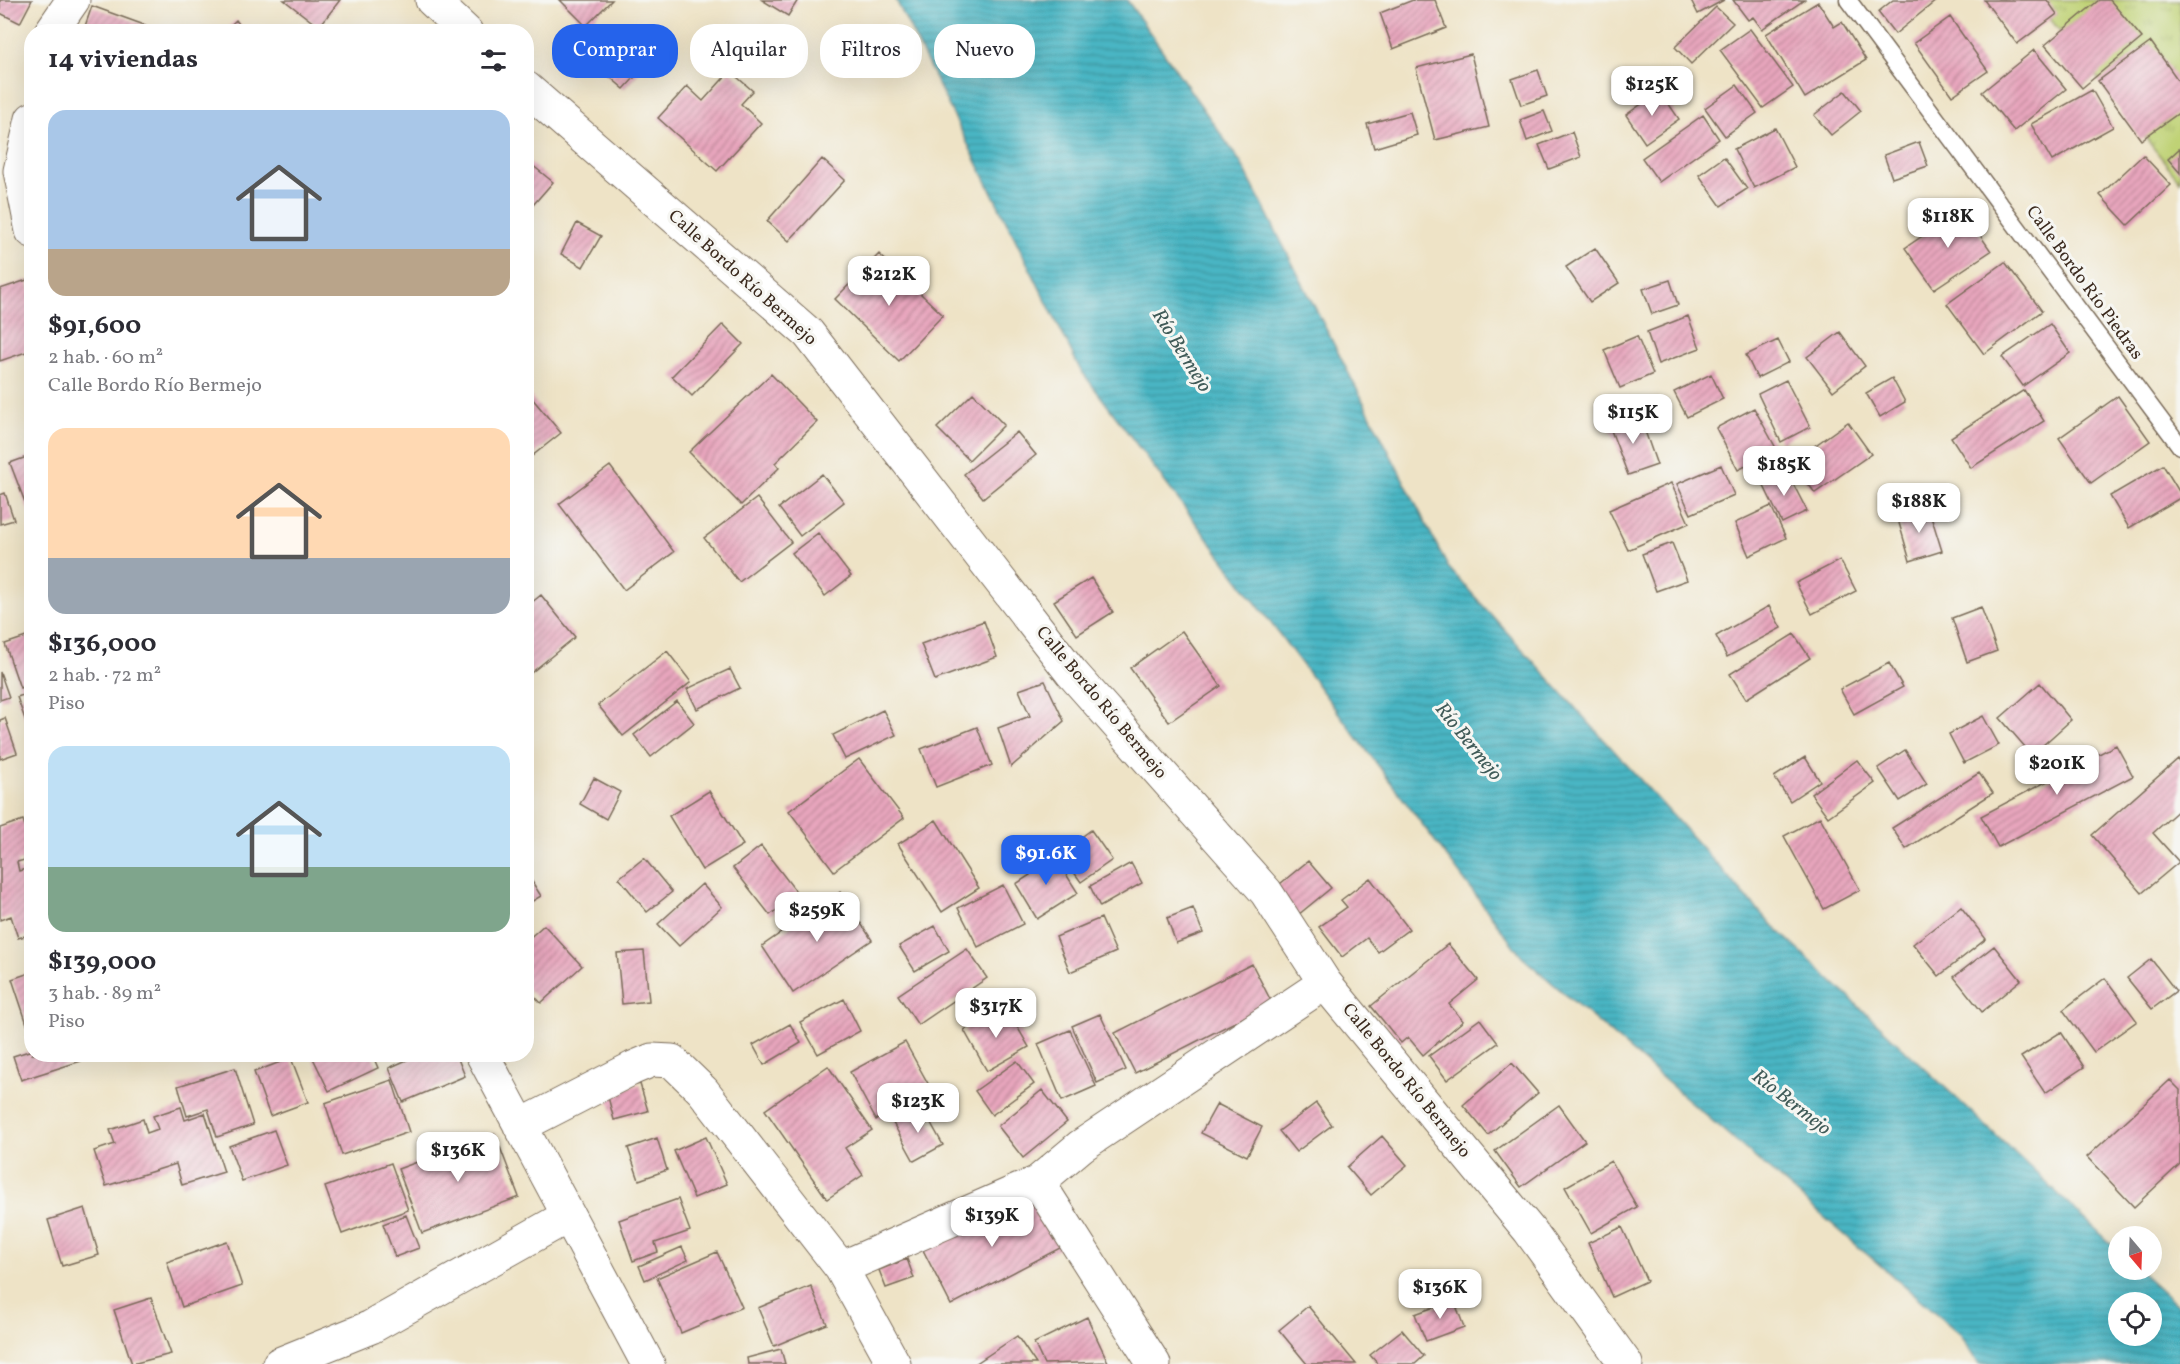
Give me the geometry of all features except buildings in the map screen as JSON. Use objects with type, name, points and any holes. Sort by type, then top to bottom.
[{"type":"street","points":[[56,24],[73,0]]},
{"type":"street","points":[[432,0],[458,24]]},
{"type":"street","name":"Calle Bordo Río Bermejo","points":[[534,95],[808,333],[1071,672],[1266,892],[1325,983],[1529,1230],[1626,1364]]},
{"type":"street","points":[[24,138],[10,170],[24,209]]},
{"type":"street","points":[[841,1268],[1038,1182],[1082,1146],[1325,983]]},
{"type":"street","points":[[520,1126],[633,1068],[652,1060],[672,1061],[704,1091],[841,1268],[894,1364]]},
{"type":"street","points":[[486,1062],[648,1364]]},
{"type":"street","points":[[1038,1182],[1154,1364]]},
{"type":"street","points":[[279,1364],[371,1327],[568,1216]]},
{"type":"lane","name":"Calle Bordo Río Piedras","points":[[1848,0],[2180,446]]},
{"type":"green space","points":[[2035,0],[2180,0],[2180,181]]},
{"type":"water","name":"Río Bermejo","points":[[896,0],[1127,0],[1241,163],[1448,567],[1768,921],[2108,1241],[2108,1280],[2150,1280],[2180,1308],[2180,1364],[1979,1364],[1961,1335],[1522,957],[1080,369],[935,78],[1035,78],[1035,24],[934,24],[934,76],[922,52],[922,24],[908,24]]}]
